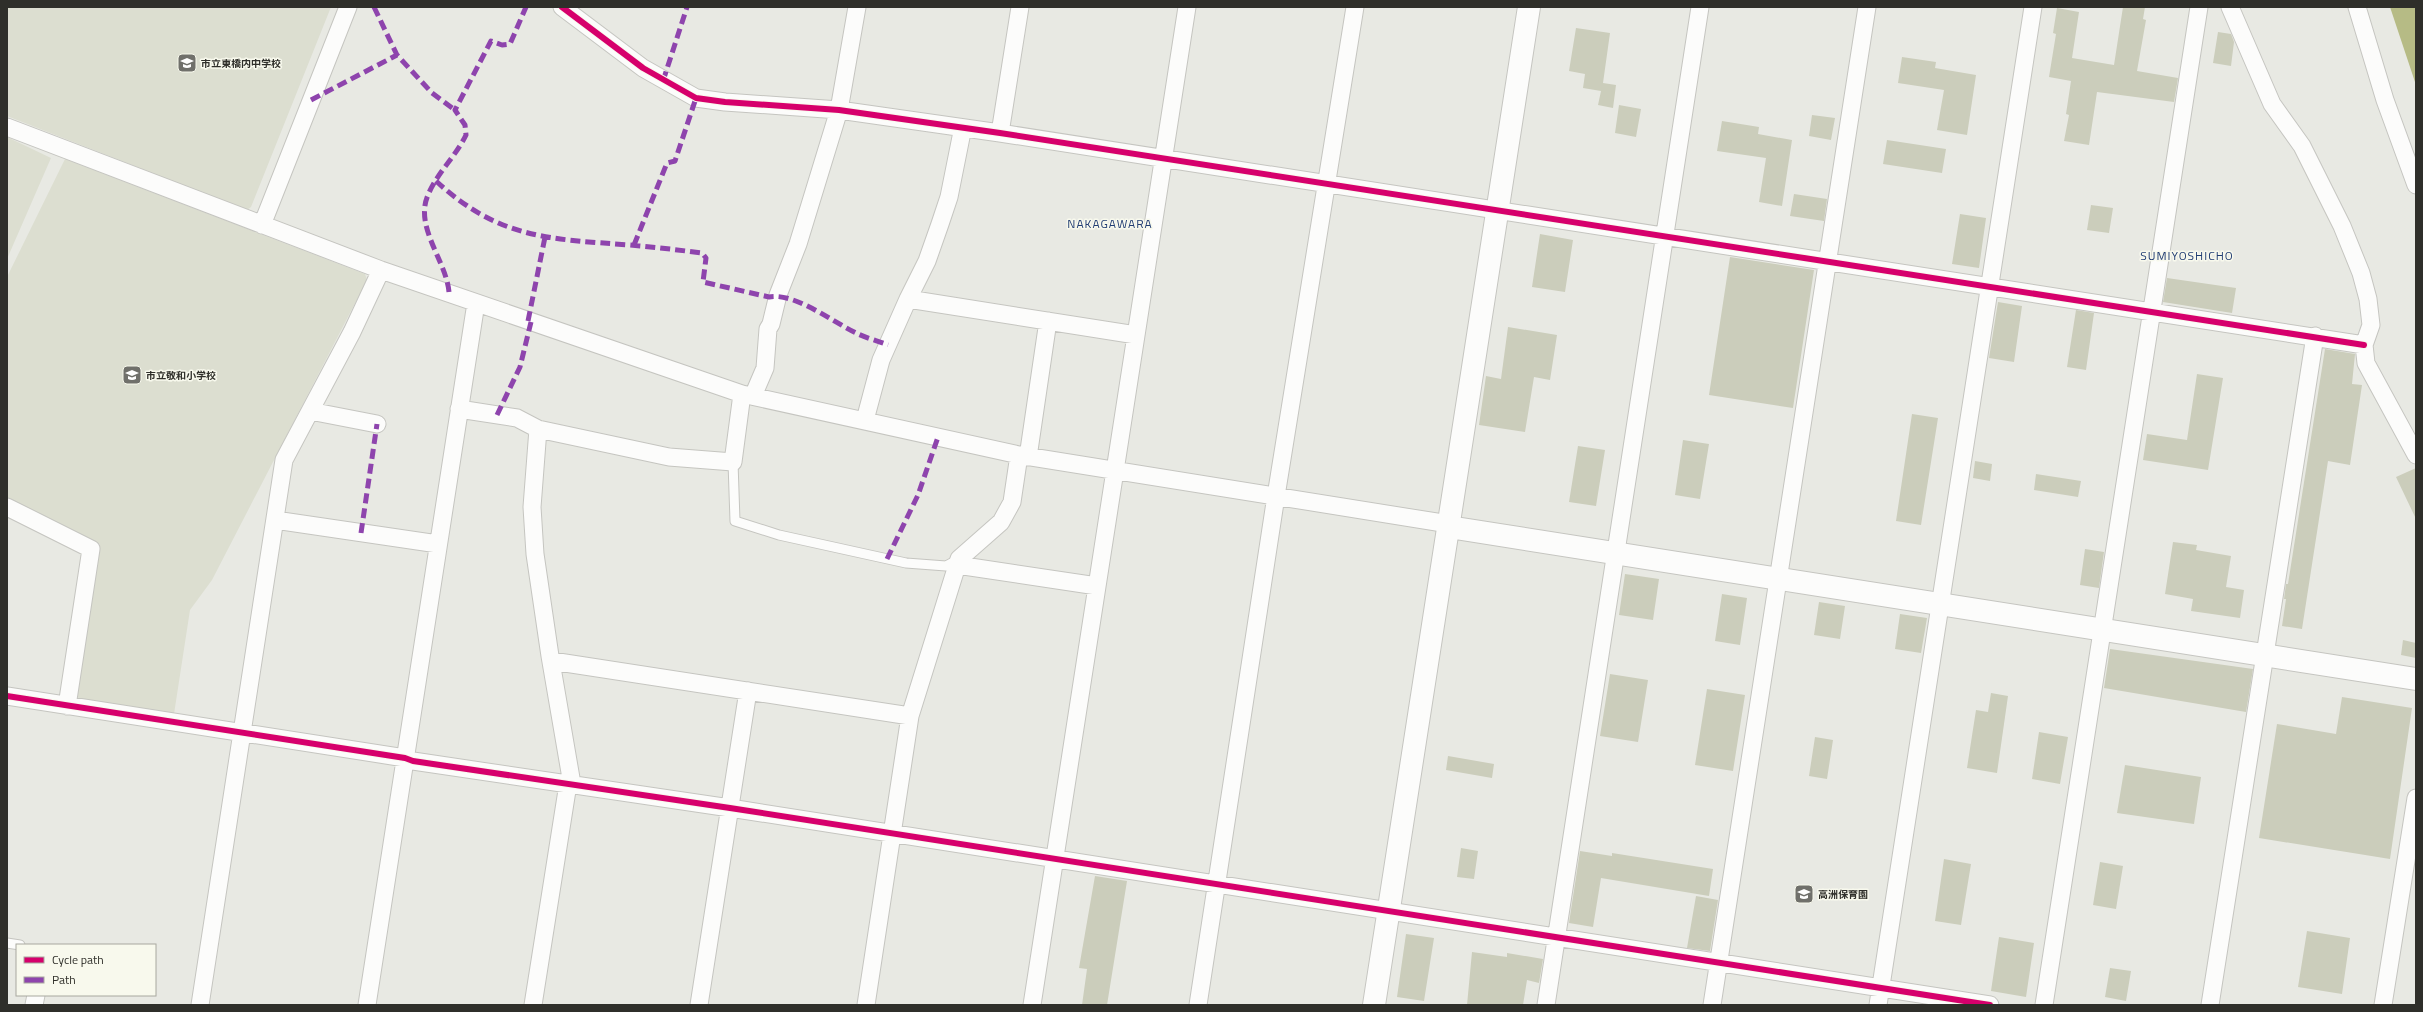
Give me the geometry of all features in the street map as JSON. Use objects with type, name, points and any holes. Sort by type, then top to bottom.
[{"type":"street","points":[[262,225],[348,7]]},
{"type":"street","points":[[562,7],[583,14],[643,68],[696,98],[840,110],[1000,133],[1328,183],[1498,211],[1990,285],[2364,345]]},
{"type":"street","points":[[460,409],[517,418],[538,429],[669,457],[733,462],[747,395],[764,368],[768,329],[771,324],[776,299],[798,244],[840,110],[857,7]]},
{"type":"street","points":[[1000,133],[1020,7]]},
{"type":"street","points":[[1032,1005],[1187,7]]},
{"type":"street","points":[[1198,1005],[1276,496],[1328,183],[1355,7]]},
{"type":"street","points":[[1374,1005],[1529,7]]},
{"type":"street","points":[[1546,1005],[1700,7]]},
{"type":"street","points":[[1712,1005],[1866,7]]},
{"type":"street","points":[[1878,1005],[2033,7]]},
{"type":"street","points":[[2044,1005],[2199,7]]},
{"type":"street","points":[[2230,7],[2272,104],[2302,146],[2342,226],[2361,273],[2368,299],[2371,325],[2364,345],[2366,363],[2416,455]]},
{"type":"street","points":[[2357,7],[2385,100],[2416,185]]},
{"type":"street","points":[[7,127],[381,270],[747,395],[1023,456],[1276,496],[1616,553],[2416,679]]},
{"type":"street","points":[[865,420],[881,360],[908,299],[927,262],[949,197],[962,132],[966,128]]},
{"type":"street","points":[[200,1005],[284,460],[381,270]]},
{"type":"street","points":[[908,299],[1136,335]]},
{"type":"street","points":[[367,1005],[476,303]]},
{"type":"street","points":[[866,1005],[910,716],[958,562],[1001,522],[1012,502],[1023,456],[1048,321]]},
{"type":"street","points":[[2210,1005],[2315,336]]},
{"type":"street","points":[[310,411],[377,424]]},
{"type":"street","points":[[533,1005],[570,784],[535,554],[532,507],[538,429]]},
{"type":"street","points":[[7,507],[90,549],[67,706]]},
{"type":"street","points":[[275,520],[438,544]]},
{"type":"street","points":[[958,562],[1097,586]]},
{"type":"street","points":[[552,661],[910,716]]},
{"type":"street","points":[[699,1005],[748,691]]},
{"type":"street","points":[[7,696],[1990,1005]]},
{"type":"street","points":[[2383,1005],[2416,798]]},
{"type":"lane","points":[[733,462],[735,521],[780,535],[906,563],[946,566],[958,562]]},
{"type":"shaded area","points":[[7,7],[331,7],[251,207],[247,210],[7,116]]},
{"type":"shaded area","points":[[2390,7],[2416,7],[2416,85]]},
{"type":"shaded area","points":[[7,137],[51,158],[7,259]]},
{"type":"shaded area","points":[[65,159],[365,274],[367,280],[212,580],[190,610],[174,714],[80,700],[77,696],[100,544],[7,498],[7,277]]},
{"type":"building","points":[[2123,7],[2145,7],[2143,19],[2146,20],[2137,71],[2178,78],[2174,102],[2097,92],[2089,145],[2064,141],[2069,115],[2066,114],[2071,81],[2049,77],[2056,34],[2053,33],[2057,8],[2079,12],[2072,58],[2114,65]]},
{"type":"building","points":[[1576,28],[1610,33],[1603,83],[1616,85],[1613,108],[1598,105],[1601,91],[1583,88],[1585,74],[1569,71]]},
{"type":"building","points":[[2218,32],[2231,34],[2234,42],[2231,66],[2213,63]]},
{"type":"building","points":[[1902,57],[1936,62],[1935,68],[1976,75],[1967,135],[1937,130],[1944,90],[1898,83]]},
{"type":"building","points":[[1619,105],[1641,109],[1636,137],[1615,133]]},
{"type":"building","points":[[1812,115],[1835,118],[1831,140],[1809,136]]},
{"type":"building","points":[[1722,121],[1759,127],[1758,134],[1792,140],[1782,206],[1759,202],[1766,158],[1717,151]]},
{"type":"building","points":[[1887,140],[1946,149],[1942,173],[1883,164]]},
{"type":"building","points":[[1794,194],[1827,199],[1824,221],[1790,216]]},
{"type":"building","points":[[2091,205],[2113,208],[2109,233],[2087,230]]},
{"type":"building","points":[[1960,214],[1986,218],[1979,268],[1952,264]]},
{"type":"building","points":[[1540,234],[1573,240],[1565,292],[1532,287]]},
{"type":"building","points":[[1730,257],[1814,270],[1793,408],[1709,395]]},
{"type":"building","points":[[2167,278],[2236,288],[2232,313],[2163,302]]},
{"type":"building","points":[[1998,302],[2022,306],[2014,362],[1989,358]]},
{"type":"building","points":[[2076,310],[2094,313],[2086,370],[2067,367]]},
{"type":"building","points":[[1508,327],[1557,335],[1550,380],[1534,377],[1525,432],[1479,425],[1486,376],[1501,379]]},
{"type":"building","points":[[2325,349],[2355,354],[2352,384],[2362,385],[2350,465],[2328,461],[2302,629],[2282,626],[2286,599],[2284,599],[2286,584],[2288,584]]},
{"type":"building","points":[[2197,374],[2223,378],[2208,470],[2143,460],[2147,434],[2187,440]]},
{"type":"building","points":[[1912,414],[1938,418],[1921,525],[1896,521]]},
{"type":"building","points":[[1683,440],[1709,444],[1700,499],[1675,495]]},
{"type":"building","points":[[1578,446],[1605,450],[1596,506],[1569,502]]},
{"type":"building","points":[[1975,461],[1992,464],[1990,481],[1973,478]]},
{"type":"building","points":[[2416,468],[2416,519],[2396,477]]},
{"type":"building","points":[[2036,474],[2081,481],[2078,497],[2034,490]]},
{"type":"building","points":[[2173,542],[2197,545],[2196,550],[2231,556],[2226,587],[2244,590],[2240,618],[2191,611],[2193,599],[2165,594]]},
{"type":"building","points":[[2085,549],[2104,552],[2099,588],[2080,585]]},
{"type":"building","points":[[1625,574],[1659,579],[1653,620],[1619,615]]},
{"type":"building","points":[[1722,594],[1747,598],[1740,645],[1715,641]]},
{"type":"building","points":[[1819,602],[1845,606],[1840,639],[1814,635]]},
{"type":"building","points":[[1900,614],[1927,618],[1921,653],[1895,649]]},
{"type":"building","points":[[2403,640],[2416,643],[2416,658],[2401,655]]},
{"type":"building","points":[[2110,649],[2253,669],[2246,712],[2104,688]]},
{"type":"building","points":[[1610,674],[1648,680],[1638,742],[1600,736]]},
{"type":"building","points":[[1707,689],[1745,695],[1733,771],[1695,765]]},
{"type":"building","points":[[1991,693],[2008,696],[1997,773],[1967,768],[1976,710],[1988,712]]},
{"type":"building","points":[[2342,697],[2412,708],[2390,859],[2259,838],[2277,724],[2336,734]]},
{"type":"building","points":[[2039,732],[2068,737],[2060,784],[2032,779]]},
{"type":"building","points":[[1815,737],[1833,740],[1827,779],[1809,776]]},
{"type":"building","points":[[1448,756],[1494,764],[1492,778],[1446,770]]},
{"type":"building","points":[[2125,765],[2201,777],[2194,824],[2117,813]]},
{"type":"building","points":[[1461,848],[1478,851],[1474,879],[1457,877]]},
{"type":"building","points":[[1580,851],[1612,856],[1612,853],[1713,869],[1709,896],[1601,878],[1593,927],[1569,923]]},
{"type":"building","points":[[1944,859],[1971,864],[1961,925],[1935,921]]},
{"type":"building","points":[[2100,862],[2123,866],[2116,909],[2093,905]]},
{"type":"building","points":[[1095,876],[1127,881],[1107,1005],[1082,1005],[1087,969],[1079,968]]},
{"type":"building","points":[[1696,896],[1718,900],[1710,951],[1687,948]]},
{"type":"building","points":[[2307,931],[2350,938],[2342,994],[2298,987]]},
{"type":"building","points":[[1406,934],[1434,938],[1424,1001],[1397,997]]},
{"type":"building","points":[[1999,937],[2034,943],[2026,997],[1991,991]]},
{"type":"building","points":[[1472,952],[1507,957],[1507,953],[1543,959],[1539,983],[1527,980],[1523,1005],[1467,1005]]},
{"type":"building","points":[[2110,968],[2131,971],[2126,1001],[2105,997]]},
{"type":"marked path","points":[[374,7],[397,55],[432,93],[455,110]]},
{"type":"marked path","points":[[449,292],[447,280],[432,244],[425,219],[425,207],[428,195],[436,179],[462,143],[466,135],[465,125],[455,110],[491,41],[502,45],[510,44],[526,7]]},
{"type":"marked path","points":[[663,81],[687,7]]},
{"type":"marked path","points":[[311,100],[397,55]]},
{"type":"marked path","points":[[634,245],[667,163],[675,161],[696,98]]},
{"type":"marked path","points":[[436,181],[459,200],[482,215],[504,225],[526,232],[574,241],[702,253],[706,258],[703,282],[769,297],[790,299],[813,309],[856,333],[888,345]]},
{"type":"marked path","points":[[528,321],[545,237]]},
{"type":"marked path","points":[[497,415],[520,367],[531,322]]},
{"type":"marked path","points":[[361,533],[377,424]]},
{"type":"marked path","points":[[887,559],[918,495],[938,437]]},
{"type":"cycle path","points":[[562,7],[643,68],[696,98],[725,102],[839,110],[1000,133],[2364,345]]},
{"type":"cycle path","points":[[7,696],[405,758],[413,761],[730,808],[1990,1005]]},
{"type":"place","name":"市立東橋内中学校","points":[[187,63]]},
{"type":"place","name":"市立敬和小学校","points":[[132,375]]},
{"type":"place","name":"高洲保育園","points":[[1804,894]]},
{"type":"district","name":"NAKAGAWARA","points":[[1110,224]]},
{"type":"district","name":"SUMIYOSHICHO","points":[[2187,256]]}]
